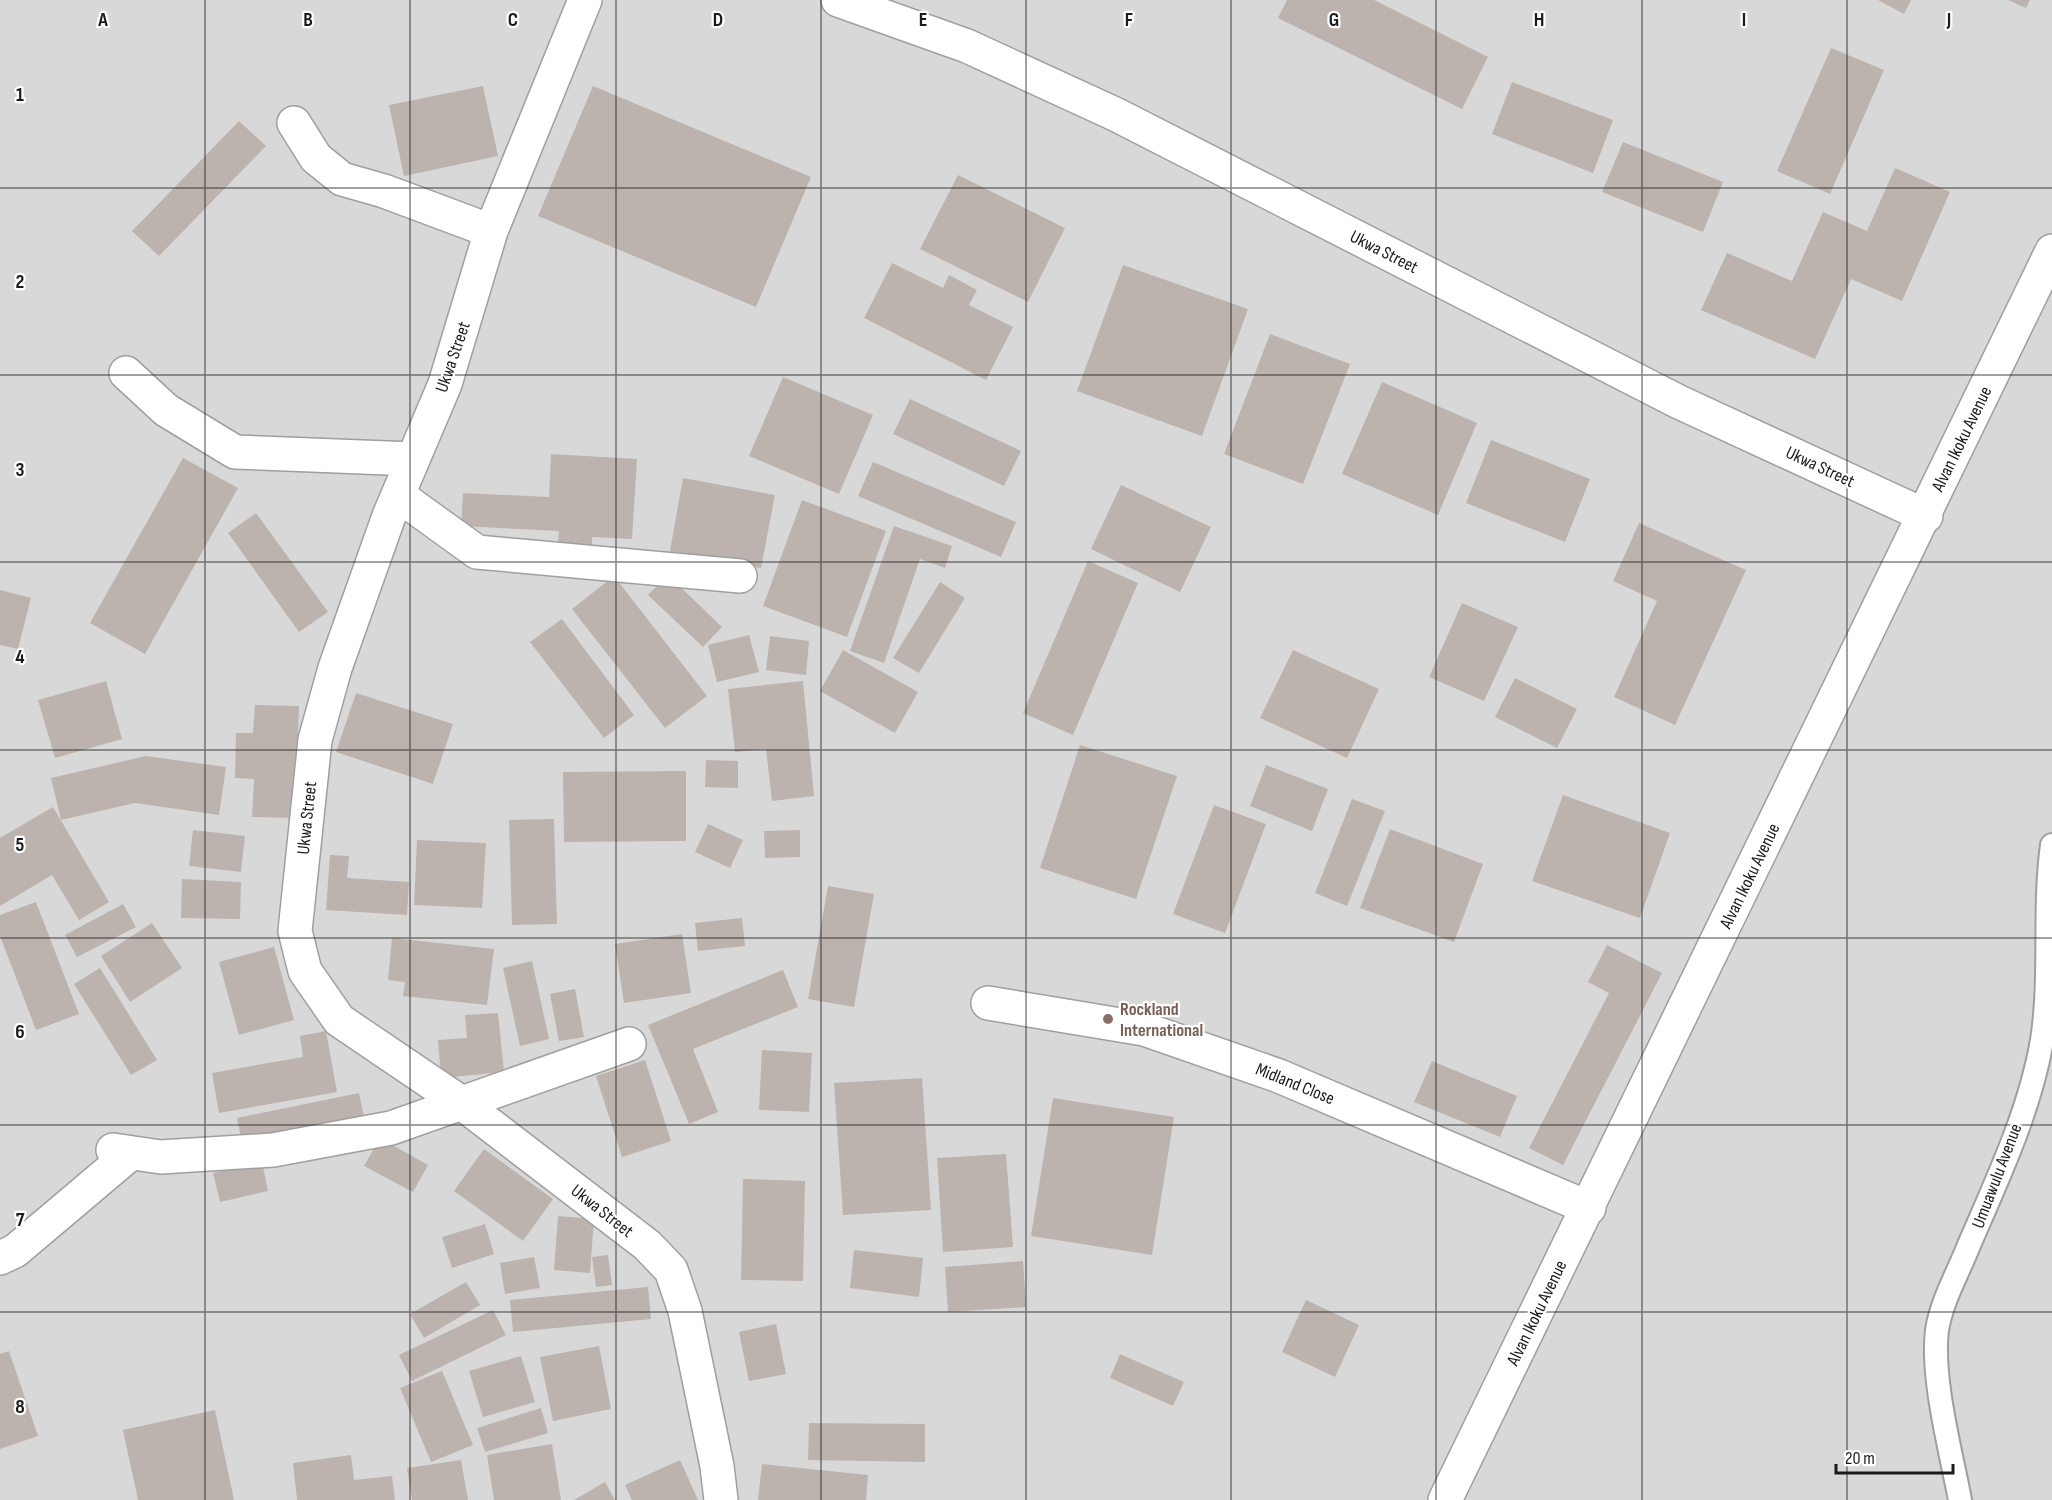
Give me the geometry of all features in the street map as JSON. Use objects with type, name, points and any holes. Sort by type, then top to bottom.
[{"type":"street","name":"Ukwa Street","points":[[585,0],[491,231],[445,384],[398,495],[335,668],[315,740],[295,931],[305,972],[339,1020],[463,1104],[646,1245],[671,1270],[685,1311],[717,1466],[721,1500]]},
{"type":"street","name":"Ukwa Street","points":[[838,0],[967,46],[1117,115],[1679,402],[1926,516]]},
{"type":"street","points":[[294,123],[316,158],[342,178],[384,191],[491,231]]},
{"type":"street","name":"Alvan Ikoku Avenue","points":[[1445,1500],[1926,516],[2052,251]]},
{"type":"street","points":[[126,373],[166,410],[235,452],[413,459]]},
{"type":"street","points":[[398,495],[477,552],[740,576]]},
{"type":"street","name":"Midland Close","points":[[988,1003],[1144,1029],[1279,1076],[1589,1209]]},
{"type":"street","points":[[0,1258],[15,1251],[122,1151],[161,1157],[273,1150],[391,1128],[629,1044]]},
{"type":"lane","name":"Umuawulu Avenue","points":[[1960,1500],[1942,1413],[1937,1331],[1944,1302],[1990,1197],[2026,1102],[2042,1040],[2048,975],[2049,865],[2052,845]]},
{"type":"shaded area","points":[[0,0],[2052,0],[2052,1500],[0,1500]]},
{"type":"building","points":[[1287,0],[1374,0],[1488,57],[1462,109],[1278,18]]},
{"type":"building","points":[[1878,0],[1911,0],[1904,14]]},
{"type":"building","points":[[2008,0],[2030,0],[2026,8]]},
{"type":"building","points":[[1831,48],[1884,70],[1830,194],[1777,171]]},
{"type":"building","points":[[1512,82],[1613,120],[1593,173],[1492,134]]},
{"type":"building","points":[[483,86],[498,156],[404,176],[389,105]]},
{"type":"building","points":[[593,86],[811,177],[756,307],[538,216]]},
{"type":"building","points":[[239,121],[266,146],[159,256],[132,231]]},
{"type":"building","points":[[1623,142],[1723,182],[1703,232],[1602,192]]},
{"type":"building","points":[[1895,168],[1950,192],[1902,301],[1851,279],[1815,359],[1701,310],[1727,253],[1792,281],[1823,212],[1867,231]]},
{"type":"building","points":[[958,175],[1065,228],[1028,302],[920,249]]},
{"type":"building","points":[[892,263],[943,288],[949,275],[977,290],[969,305],[1013,327],[986,380],[864,318]]},
{"type":"building","points":[[1123,265],[1248,309],[1202,436],[1077,391]]},
{"type":"building","points":[[1270,334],[1350,364],[1303,484],[1224,454]]},
{"type":"building","points":[[783,377],[873,415],[839,494],[749,456]]},
{"type":"building","points":[[1382,382],[1477,423],[1438,515],[1342,474]]},
{"type":"building","points":[[910,399],[1021,451],[1004,486],[893,434]]},
{"type":"building","points":[[1491,440],[1590,479],[1565,542],[1466,503]]},
{"type":"building","points":[[551,454],[637,459],[632,539],[592,537],[592,546],[558,545],[559,531],[461,526],[463,493],[549,497]]},
{"type":"building","points":[[183,458],[238,488],[145,654],[90,623]]},
{"type":"building","points":[[873,462],[1016,522],[1001,557],[858,496]]},
{"type":"building","points":[[683,478],[775,495],[761,568],[670,551]]},
{"type":"building","points":[[1121,485],[1211,527],[1180,592],[1091,549]]},
{"type":"building","points":[[802,500],[886,531],[847,637],[763,606]]},
{"type":"building","points":[[256,513],[328,612],[299,632],[228,533]]},
{"type":"building","points":[[1639,523],[1746,570],[1675,725],[1614,697],[1657,601],[1613,581]]},
{"type":"building","points":[[894,526],[952,546],[945,568],[920,559],[884,663],[850,651]]},
{"type":"building","points":[[1088,561],[1138,583],[1073,735],[1023,713]]},
{"type":"building","points":[[668,575],[722,627],[703,647],[648,595]]},
{"type":"building","points":[[614,576],[707,696],[665,728],[572,609]]},
{"type":"building","points":[[940,582],[965,598],[919,673],[893,658]]},
{"type":"building","points":[[0,590],[31,598],[18,649],[0,645]]},
{"type":"building","points":[[1462,603],[1518,627],[1484,701],[1429,677]]},
{"type":"building","points":[[562,619],[634,715],[604,738],[530,642]]},
{"type":"building","points":[[749,635],[759,672],[717,682],[708,645]]},
{"type":"building","points":[[770,636],[809,641],[806,675],[766,670]]},
{"type":"building","points":[[843,650],[918,692],[895,733],[820,691]]},
{"type":"building","points":[[1293,650],[1379,689],[1347,758],[1260,718]]},
{"type":"building","points":[[1515,678],[1577,709],[1557,748],[1495,717]]},
{"type":"building","points":[[106,681],[122,739],[55,758],[38,700]]},
{"type":"building","points":[[803,681],[814,796],[772,801],[766,749],[735,752],[728,689]]},
{"type":"building","points":[[356,693],[453,724],[433,784],[336,752]]},
{"type":"building","points":[[255,705],[299,706],[295,818],[252,817],[254,779],[235,778],[236,733],[253,733]]},
{"type":"building","points":[[1080,745],[1177,776],[1136,899],[1040,868]]},
{"type":"building","points":[[146,756],[226,767],[219,815],[135,803],[61,820],[51,778]]},
{"type":"building","points":[[706,760],[738,761],[738,788],[705,787]]},
{"type":"building","points":[[1266,765],[1328,789],[1312,831],[1250,806]]},
{"type":"building","points":[[686,771],[686,841],[564,842],[563,772]]},
{"type":"building","points":[[1563,795],[1670,833],[1640,918],[1532,881]]},
{"type":"building","points":[[1352,799],[1385,811],[1347,906],[1315,893]]},
{"type":"building","points":[[1214,805],[1266,824],[1225,933],[1173,914]]},
{"type":"building","points":[[53,807],[109,902],[79,920],[52,875],[0,906],[0,838]]},
{"type":"building","points":[[554,819],[557,924],[512,925],[509,820]]},
{"type":"building","points":[[708,824],[743,840],[730,868],[695,852]]},
{"type":"building","points":[[1390,829],[1483,864],[1454,942],[1360,908]]},
{"type":"building","points":[[193,830],[245,836],[241,872],[189,866]]},
{"type":"building","points":[[800,830],[800,857],[765,858],[764,831]]},
{"type":"building","points":[[417,840],[486,843],[482,908],[414,905]]},
{"type":"building","points":[[330,855],[349,856],[347,878],[409,882],[407,915],[326,910]]},
{"type":"building","points":[[182,879],[241,882],[240,919],[181,918]]},
{"type":"building","points":[[828,886],[874,894],[854,1007],[808,999]]},
{"type":"building","points":[[36,902],[79,1014],[36,1030],[0,936],[0,915]]},
{"type":"building","points":[[123,904],[136,927],[77,957],[65,935]]},
{"type":"building","points":[[742,918],[745,946],[698,951],[695,923]]},
{"type":"building","points":[[152,923],[182,968],[130,1002],[101,956]]},
{"type":"building","points":[[682,934],[691,993],[624,1003],[615,944]]},
{"type":"building","points":[[392,938],[494,949],[487,1005],[403,996],[405,982],[388,980]]},
{"type":"building","points":[[1607,945],[1662,973],[1563,1165],[1529,1148],[1609,993],[1588,982]]},
{"type":"building","points":[[274,947],[294,1020],[239,1035],[219,962]]},
{"type":"building","points":[[532,961],[549,1039],[520,1046],[503,968]]},
{"type":"building","points":[[100,968],[157,1060],[131,1075],[74,984]]},
{"type":"building","points":[[783,970],[798,1007],[693,1049],[718,1112],[689,1124],[648,1025]]},
{"type":"building","points":[[575,989],[584,1037],[559,1041],[550,994]]},
{"type":"building","points":[[498,1013],[504,1072],[441,1078],[438,1040],[467,1038],[465,1015]]},
{"type":"building","points":[[326,1031],[337,1092],[219,1113],[212,1073],[303,1057],[300,1036]]},
{"type":"building","points":[[762,1050],[812,1053],[809,1112],[759,1110]]},
{"type":"building","points":[[645,1060],[671,1141],[622,1157],[596,1076]]},
{"type":"building","points":[[1432,1061],[1517,1096],[1500,1137],[1414,1102]]},
{"type":"building","points":[[922,1078],[931,1210],[843,1215],[834,1083]]},
{"type":"building","points":[[359,1093],[365,1121],[243,1147],[237,1118]]},
{"type":"building","points":[[1053,1098],[1174,1117],[1152,1255],[1031,1236]]},
{"type":"building","points":[[380,1138],[428,1165],[413,1192],[364,1166]]},
{"type":"building","points":[[484,1149],[553,1199],[523,1241],[454,1191]]},
{"type":"building","points":[[1006,1154],[1013,1247],[943,1252],[937,1158]]},
{"type":"building","points":[[262,1162],[268,1191],[220,1202],[213,1173]]},
{"type":"building","points":[[743,1179],[805,1181],[803,1281],[741,1280]]},
{"type":"building","points":[[558,1216],[594,1219],[590,1273],[554,1270]]},
{"type":"building","points":[[485,1224],[494,1254],[452,1268],[442,1237]]},
{"type":"building","points":[[854,1250],[923,1258],[919,1297],[850,1288]]},
{"type":"building","points":[[608,1255],[612,1285],[596,1287],[592,1257]]},
{"type":"building","points":[[534,1257],[540,1288],[505,1294],[500,1263]]},
{"type":"building","points":[[1023,1261],[1026,1307],[948,1312],[945,1267]]},
{"type":"building","points":[[466,1282],[480,1305],[424,1338],[410,1314]]},
{"type":"building","points":[[648,1287],[651,1319],[513,1332],[510,1300]]},
{"type":"building","points":[[1306,1300],[1359,1325],[1335,1377],[1282,1352]]},
{"type":"building","points":[[493,1310],[506,1335],[412,1381],[399,1355]]},
{"type":"building","points":[[776,1324],[786,1374],[749,1381],[739,1332]]},
{"type":"building","points":[[599,1346],[611,1409],[553,1421],[540,1357]]},
{"type":"building","points":[[9,1351],[38,1436],[0,1449],[0,1354]]},
{"type":"building","points":[[1120,1354],[1184,1382],[1173,1406],[1110,1378]]},
{"type":"building","points":[[521,1356],[535,1402],[483,1417],[469,1371]]},
{"type":"building","points":[[442,1371],[473,1445],[431,1462],[400,1388]]},
{"type":"building","points":[[541,1408],[548,1433],[485,1452],[477,1428]]},
{"type":"building","points":[[215,1410],[234,1500],[138,1500],[123,1430]]},
{"type":"building","points":[[809,1423],[925,1424],[925,1462],[808,1460]]},
{"type":"building","points":[[552,1444],[561,1500],[494,1500],[487,1455]]},
{"type":"building","points":[[351,1455],[354,1480],[392,1476],[395,1500],[297,1500],[293,1463]]},
{"type":"building","points":[[461,1460],[468,1500],[412,1500],[407,1468]]},
{"type":"building","points":[[680,1460],[698,1500],[632,1500],[625,1485]]},
{"type":"building","points":[[762,1464],[868,1475],[866,1500],[758,1500]]},
{"type":"building","points":[[605,1482],[615,1500],[574,1500]]},
{"type":"place","name":"Rockland International","points":[[1108,1019]]}]
